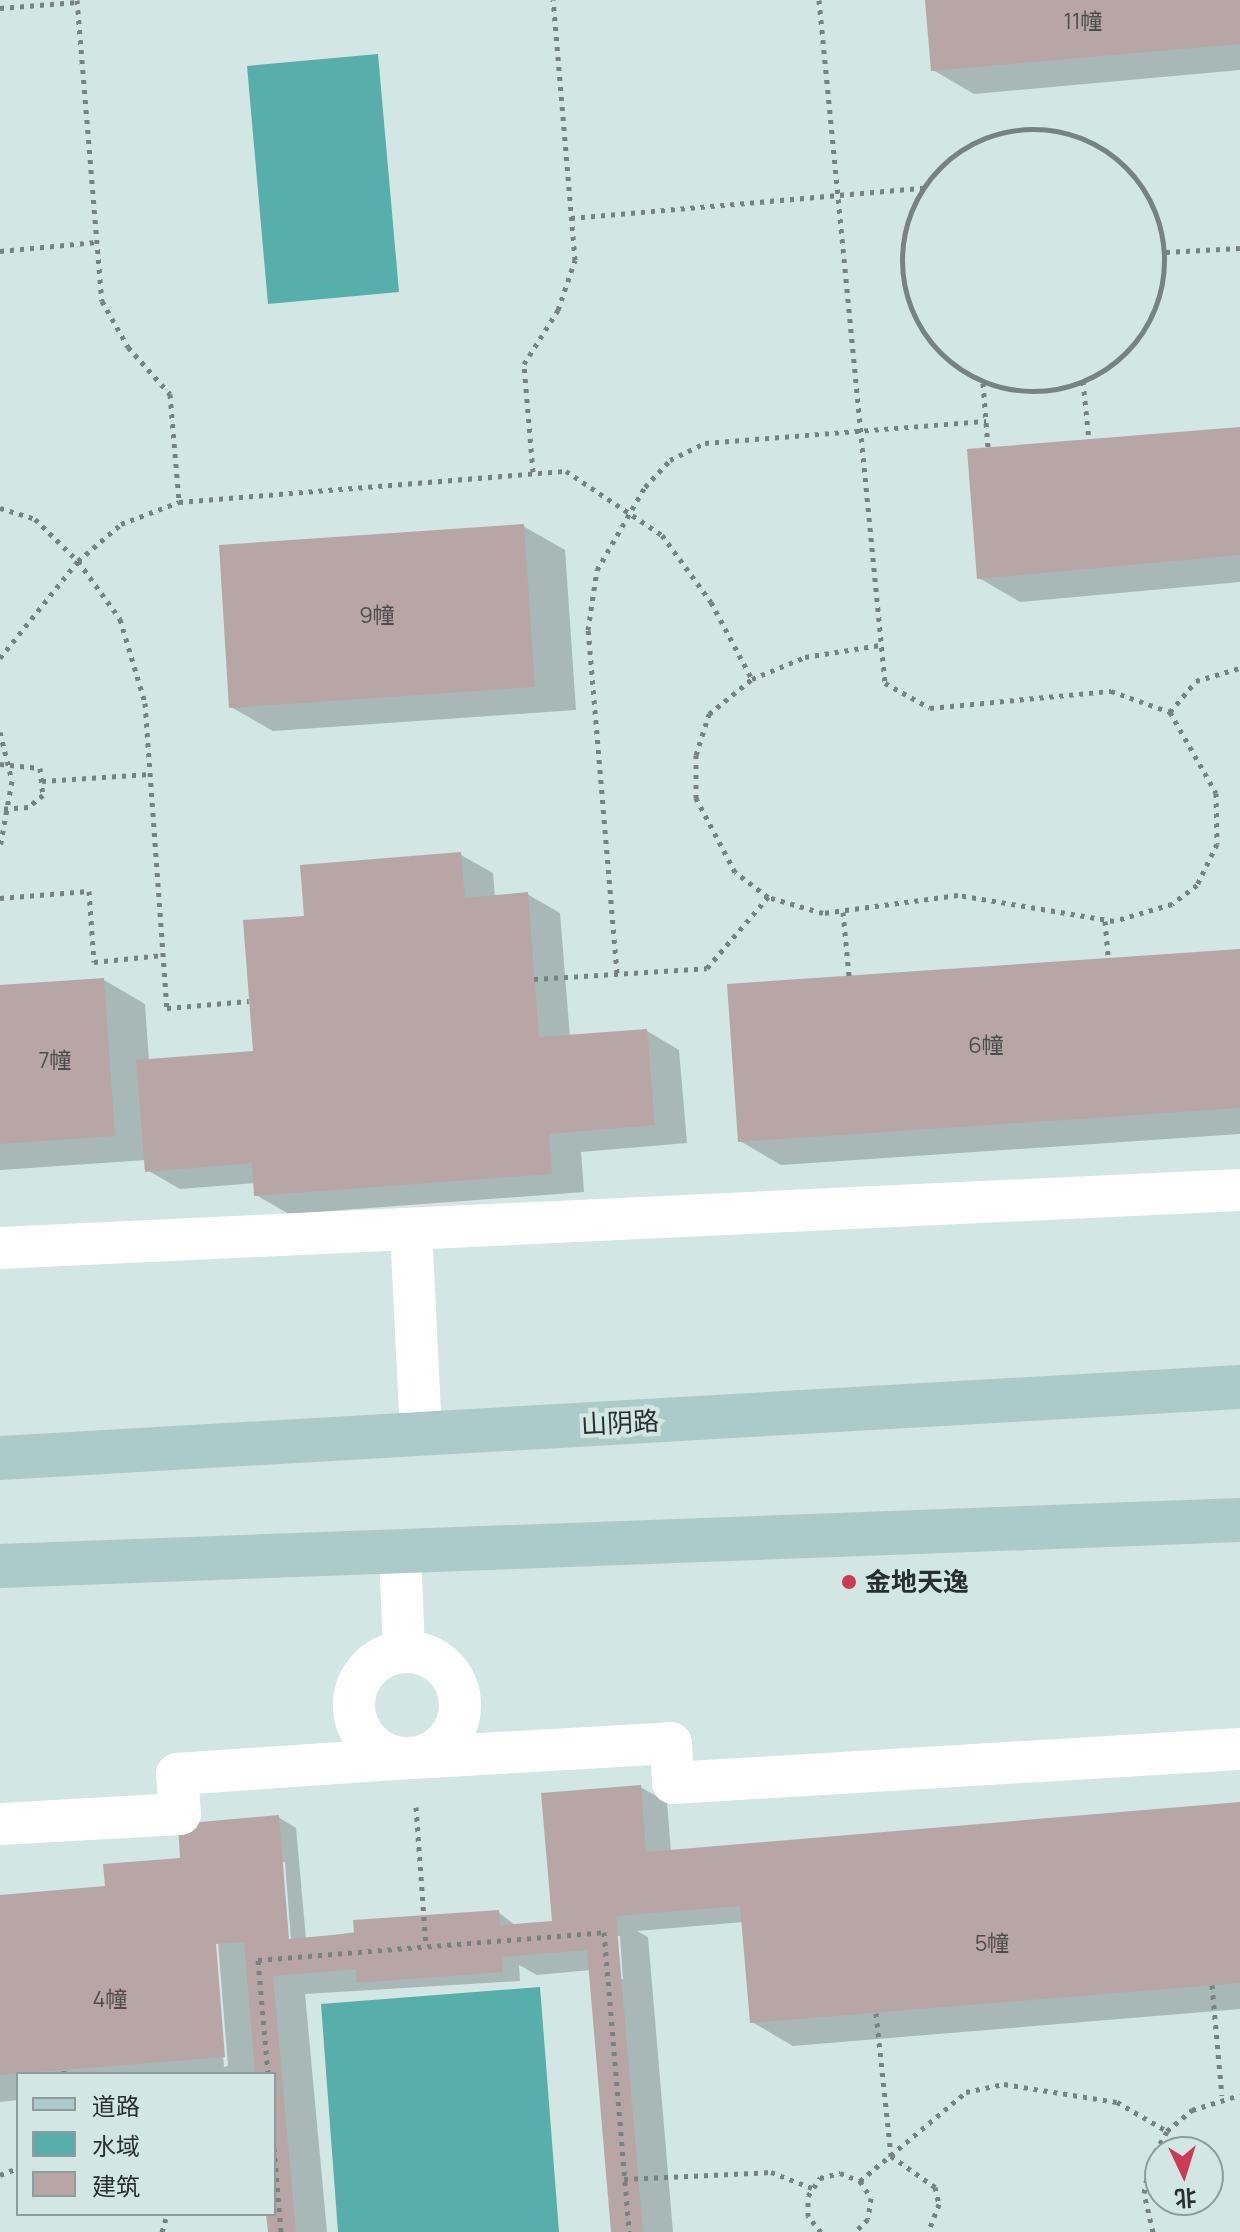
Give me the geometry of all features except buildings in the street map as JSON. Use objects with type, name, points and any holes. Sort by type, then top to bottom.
[{"type":"main road","name":"山阴路","points":[[0,1458],[1240,1387]]},
{"type":"main road","points":[[0,1566],[1240,1520]]},
{"type":"street","points":[[0,1248],[1240,1190]]},
{"type":"street","points":[[411,1229],[421,1435]]},
{"type":"street","points":[[400,1551],[404,1651]]},
{"type":"street","points":[[404,1651],[448,1670],[461,1700],[443,1745],[413,1758],[380,1752],[353,1709],[372,1664],[404,1651]]},
{"type":"street","points":[[0,1824],[180,1814],[177,1774],[413,1758],[671,1743],[673,1783],[1240,1749]]},
{"type":"path","points":[[533,472],[524,364],[558,310],[575,260],[553,0]]},
{"type":"path","points":[[819,0],[885,683],[930,708],[1111,691],[1170,712],[1216,793],[1217,844],[1197,885],[1172,904],[1105,921],[958,895],[843,912],[768,897],[735,872],[696,798],[696,755],[709,714],[752,679],[805,657],[880,645]]},
{"type":"path","points":[[0,8],[78,1],[102,301],[128,347],[170,394],[179,502]]},
{"type":"path","points":[[1051,129],[1094,143],[1130,171],[1156,208],[1166,252],[1161,297],[1141,339],[1108,370],[1083,381],[1024,392],[983,383],[947,361],[919,329],[903,290],[901,247],[924,188],[968,145],[1008,130],[1051,129]]},
{"type":"path","points":[[571,218],[924,188]]},
{"type":"path","points":[[0,251],[97,242]]},
{"type":"path","points":[[1166,252],[1240,248]]},
{"type":"path","points":[[1083,381],[1089,440]]},
{"type":"path","points":[[983,383],[988,448]]},
{"type":"path","points":[[617,973],[588,630],[597,570],[628,512],[670,460],[705,443],[986,421]]},
{"type":"path","points":[[0,658],[78,561],[121,524],[179,502],[566,471],[662,535],[711,602],[752,679]]},
{"type":"path","points":[[0,508],[35,519],[78,561],[120,619],[145,703],[167,1008],[249,1001]]},
{"type":"path","points":[[1170,712],[1196,681],[1240,668]]},
{"type":"path","points":[[0,732],[8,763],[10,808],[0,848]]},
{"type":"path","points":[[0,764],[40,768],[43,795],[0,809]]},
{"type":"path","points":[[42,781],[150,774]]},
{"type":"path","points":[[0,898],[89,891],[94,962],[163,955]]},
{"type":"path","points":[[534,979],[707,968],[768,897]]},
{"type":"path","points":[[843,912],[849,976]]},
{"type":"path","points":[[1105,921],[1108,957]]},
{"type":"path","points":[[413,1758],[426,1946]]},
{"type":"path","points":[[268,2072],[258,1960],[604,1932],[629,2232]]},
{"type":"path","points":[[1212,1985],[1222,2096]]},
{"type":"path","points":[[876,2013],[891,2156],[935,2187],[938,2212],[928,2232]]},
{"type":"path","points":[[860,2181],[966,2092],[1004,2084],[1117,2102],[1167,2131]]},
{"type":"path","points":[[1153,2232],[1144,2193],[1150,2161],[1167,2131],[1222,2096],[1240,2095]]},
{"type":"path","points":[[624,2179],[710,2169],[771,2172],[812,2188]]},
{"type":"path","points":[[821,2232],[813,2224],[806,2206],[812,2188],[840,2173],[860,2181],[871,2209],[855,2232]]},
{"type":"path","points":[[276,2204],[281,2232]]},
{"type":"path","points":[[808,2232],[813,2224]]},
{"type":"water","points":[[378,54],[399,292],[268,304],[247,66]]},
{"type":"water","points":[[540,1987],[559,2232],[338,2232],[321,2004]]},
{"type":"place","name":"金地天逸","points":[[849,1582]]}]
